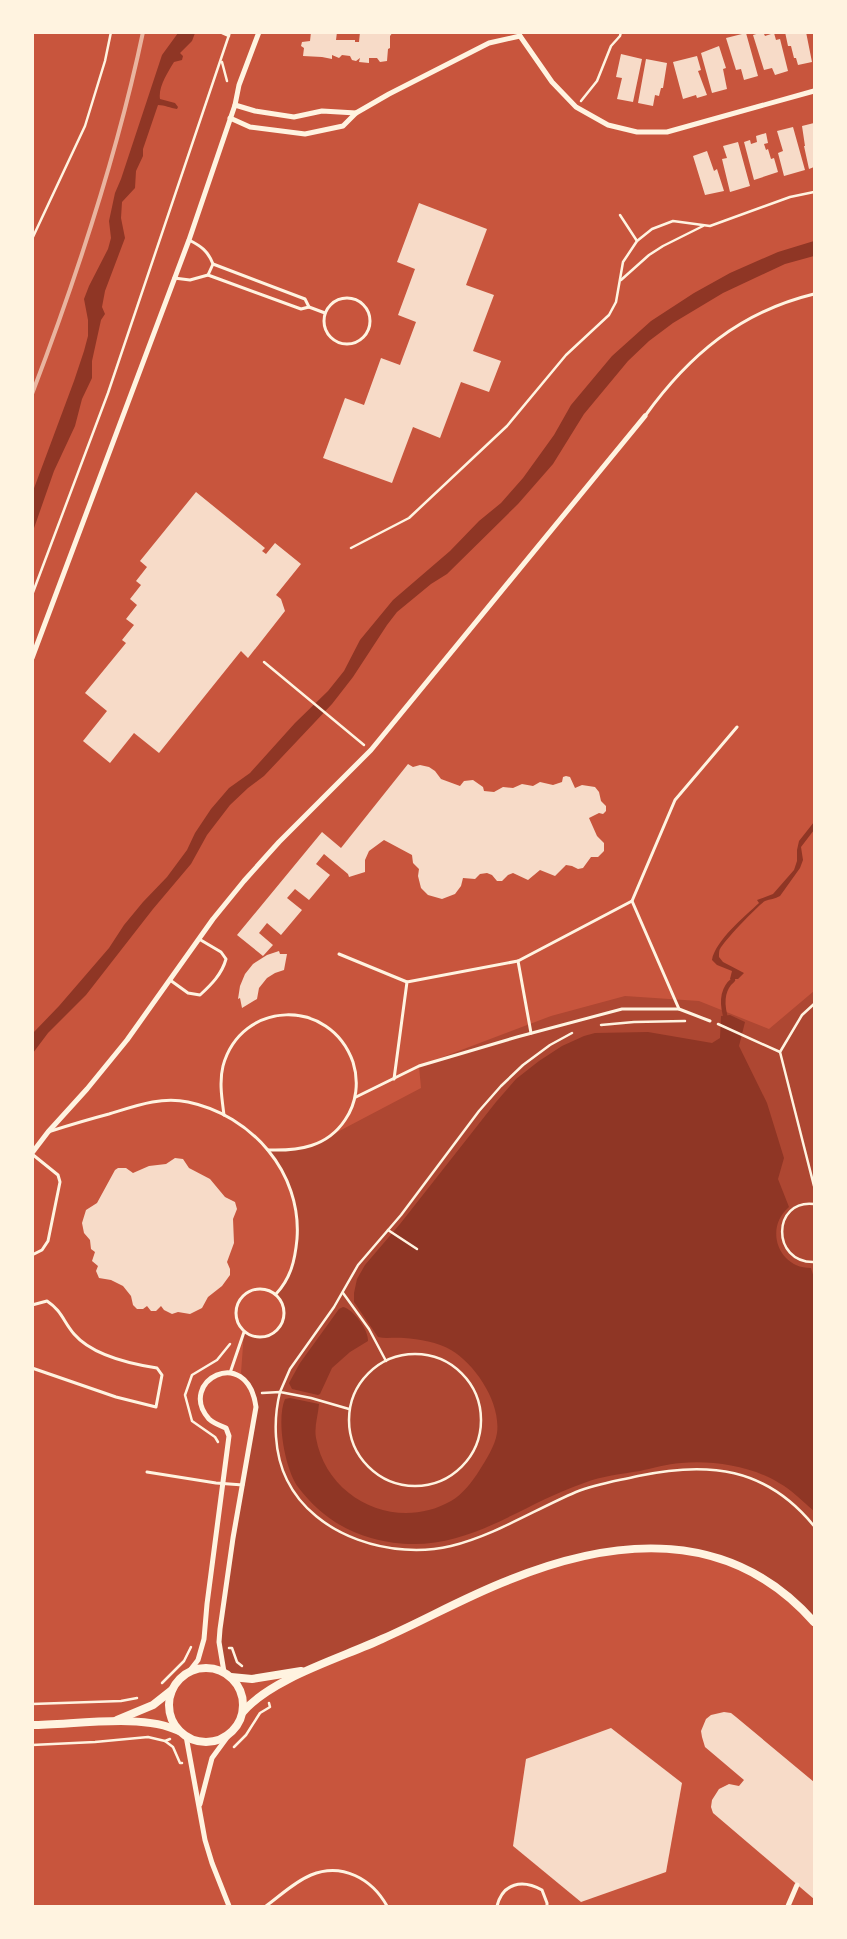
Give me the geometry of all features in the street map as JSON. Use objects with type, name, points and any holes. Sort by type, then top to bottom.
[{"type":"street","points":[[32,658],[189,240],[235,105],[239,85],[259,32]]},
{"type":"street","points":[[230,118],[250,127],[305,134],[343,126],[356,113],[388,94],[489,44],[521,34],[552,82],[576,107],[608,125],[637,132],[667,132],[814,91]]},
{"type":"street","points":[[235,105],[255,111],[294,117],[322,111],[356,113]]},
{"type":"street","points":[[32,1154],[48,1132],[87,1089],[143,1019],[227,901],[261,861],[371,750],[645,416]]},
{"type":"street","points":[[188,1673],[198,1660],[204,1639],[229,1436],[226,1428],[210,1420],[203,1409],[201,1396],[204,1385],[213,1376],[230,1374],[244,1378],[249,1382],[254,1394],[256,1407],[219,1642],[227,1674],[240,1690],[243,1697],[243,1712]]},
{"type":"street","points":[[200,1807],[206,1775],[212,1758],[236,1726],[243,1712],[258,1698],[308,1670],[374,1643],[465,1599],[521,1575],[578,1558],[635,1550],[674,1549],[693,1551],[744,1567],[782,1591],[814,1622]]},
{"type":"street","points":[[115,1721],[160,1701],[182,1677],[194,1670],[210,1668],[252,1679],[308,1670]]},
{"type":"street","points":[[173,1689],[170,1696],[170,1713],[176,1727],[184,1734],[210,1857],[229,1906]]},
{"type":"street","points":[[32,1725],[115,1721],[150,1724],[166,1726],[196,1740],[211,1742],[225,1737],[231,1732]]},
{"type":"street","points":[[788,1906],[797,1885]]},
{"type":"lane","points":[[189,240],[203,247],[210,255],[213,264],[208,276]]},
{"type":"lane","points":[[213,264],[305,299],[309,308]]},
{"type":"lane","points":[[174,278],[190,280],[208,276],[301,309],[309,308],[325,313]]},
{"type":"lane","points":[[645,416],[675,377],[712,342],[756,315],[779,305],[814,294]]},
{"type":"lane","points":[[355,299],[368,311],[370,319],[368,328],[364,336],[356,341],[348,343],[339,342],[326,331],[325,313],[329,305],[337,300],[355,299]]},
{"type":"lane","points":[[339,954],[407,982],[518,961],[632,901],[675,800],[737,727]]},
{"type":"lane","points":[[632,901],[679,1009]]},
{"type":"lane","points":[[170,980],[188,993],[200,995],[224,968],[226,959],[221,952],[200,939]]},
{"type":"lane","points":[[518,961],[531,1033]]},
{"type":"lane","points":[[394,1079],[407,982]]},
{"type":"lane","points":[[355,1098],[418,1066],[622,1009],[679,1009],[710,1021]]},
{"type":"lane","points":[[224,1116],[221,1077],[223,1067],[236,1039],[252,1025],[281,1015],[302,1016],[311,1018],[331,1029],[346,1047],[355,1068],[355,1098],[348,1116],[327,1139],[305,1149],[268,1150]]},
{"type":"lane","points":[[48,1132],[133,1106],[159,1101],[188,1102],[224,1116],[250,1131],[278,1164],[287,1180],[294,1202],[297,1224],[296,1247],[292,1269],[284,1286],[276,1294]]},
{"type":"lane","points":[[32,1154],[58,1175],[60,1182],[48,1241],[42,1250],[32,1255]]},
{"type":"lane","points":[[258,1289],[271,1291],[276,1294],[284,1305],[285,1311],[279,1329],[262,1338],[244,1332],[239,1324],[236,1309],[242,1297],[258,1289]]},
{"type":"lane","points":[[32,1305],[47,1301],[57,1308],[75,1335],[95,1349],[127,1364],[156,1368],[162,1375],[156,1407],[116,1397],[32,1368]]},
{"type":"lane","points":[[230,1374],[244,1332]]},
{"type":"lane","points":[[147,1472],[223,1484],[243,1485]]},
{"type":"lane","points":[[266,1906],[304,1878],[319,1872],[336,1871],[351,1874],[364,1880],[376,1890],[387,1906]]},
{"type":"lane","points":[[497,1906],[507,1889],[520,1884],[532,1884],[542,1890],[547,1903],[546,1906]]},
{"type":"path","points":[[32,239],[85,126],[105,61],[111,32]]},
{"type":"path","points":[[32,595],[108,393],[222,60],[230,34],[220,32]]},
{"type":"path","points":[[576,107],[597,81],[610,46],[622,32]]},
{"type":"path","points":[[222,60],[226,81]]},
{"type":"path","points":[[351,548],[409,518],[507,426],[566,355],[608,315],[616,302],[624,262],[637,241],[652,228],[673,221],[705,225],[718,223],[790,197],[814,192]]},
{"type":"path","points":[[620,215],[637,241]]},
{"type":"path","points":[[620,281],[663,246],[705,225]]},
{"type":"path","points":[[264,662],[359,740]]},
{"type":"path","points":[[814,1004],[802,1015],[780,1052],[814,1186]]},
{"type":"path","points":[[593,1026],[634,1022],[710,1021],[780,1052]]},
{"type":"path","points":[[576,1031],[562,1037],[543,1050],[501,1086],[466,1128],[388,1230],[358,1265],[343,1293],[290,1369],[280,1392],[276,1411],[276,1436],[282,1466],[288,1482],[305,1504],[325,1522],[348,1537],[374,1545],[406,1549],[450,1546],[493,1531],[593,1486],[664,1471],[696,1468],[728,1472],[750,1478],[771,1487],[790,1500],[814,1526]]},
{"type":"path","points":[[814,1204],[800,1205],[790,1212],[784,1221],[782,1232],[785,1245],[791,1255],[802,1261],[814,1262]]},
{"type":"path","points":[[388,1230],[417,1249]]},
{"type":"path","points":[[343,1293],[369,1329],[386,1360]]},
{"type":"path","points":[[221,1448],[215,1437],[192,1421],[185,1394],[192,1375],[217,1360],[232,1342],[239,1324]]},
{"type":"path","points":[[408,1354],[430,1355],[451,1364],[468,1379],[477,1397],[481,1418],[478,1439],[469,1458],[453,1474],[434,1483],[413,1486],[392,1482],[372,1470],[358,1454],[350,1431],[350,1409],[356,1390],[372,1369],[386,1360],[408,1354]]},
{"type":"path","points":[[254,1394],[280,1392],[350,1409]]},
{"type":"path","points":[[159,1686],[184,1660],[193,1643]]},
{"type":"path","points":[[32,1704],[121,1701],[145,1696],[147,1708]]},
{"type":"path","points":[[150,1724],[153,1738]]},
{"type":"path","points":[[32,1745],[148,1737],[165,1741],[184,1734]]},
{"type":"shaded area","points":[[178,33],[195,33],[192,41],[180,53],[183,56],[182,60],[174,62],[169,70],[162,85],[160,99],[175,103],[178,107],[177,109],[158,105],[143,149],[143,156],[136,171],[135,188],[122,202],[121,218],[125,238],[105,291],[102,307],[105,314],[101,320],[92,361],[92,378],[82,399],[75,426],[54,471],[33,531],[33,491],[74,381],[88,336],[88,320],[84,299],[108,249],[111,238],[109,221],[115,193],[162,55]]},
{"type":"shaded area","points":[[814,241],[814,256],[785,264],[723,293],[673,323],[649,341],[628,361],[584,414],[553,464],[518,504],[447,574],[431,584],[397,612],[353,677],[332,704],[264,776],[230,805],[207,835],[191,864],[153,909],[86,995],[48,1033],[33,1053],[33,1033],[109,948],[124,925],[167,877],[187,850],[195,833],[211,809],[229,788],[250,773],[295,723],[328,691],[344,671],[360,640],[393,600],[450,551],[479,521],[501,503],[523,478],[554,435],[571,405],[612,356],[651,321],[694,293],[730,273],[778,252]]},
{"type":"shaded area","points":[[814,822],[814,830],[801,847],[803,860],[800,868],[780,896],[761,904],[748,916],[720,950],[719,957],[723,962],[744,973],[738,979],[730,979],[732,971],[717,965],[712,960],[714,953],[731,929],[759,903],[757,900],[773,894],[794,870],[799,841]]},
{"type":"shaded area","points":[[814,991],[814,1622],[775,1585],[710,1555],[635,1550],[550,1566],[308,1670],[252,1679],[230,1677],[224,1672],[219,1642],[256,1407],[241,1373],[244,1332],[264,1337],[279,1329],[284,1313],[282,1304],[276,1294],[287,1280],[296,1247],[296,1217],[287,1180],[268,1150],[305,1149],[421,1088],[419,1066],[551,1016],[625,996],[699,1001],[769,1029]]},
{"type":"shaded area","points":[[730,1015],[745,1022],[739,1046],[767,1103],[784,1158],[778,1179],[789,1207],[781,1216],[777,1225],[776,1236],[778,1245],[790,1261],[800,1266],[811,1268],[814,1278],[814,1511],[784,1486],[757,1472],[732,1465],[693,1462],[665,1465],[591,1481],[557,1494],[482,1529],[456,1538],[430,1543],[402,1544],[371,1538],[339,1525],[321,1512],[298,1487],[289,1469],[283,1444],[281,1419],[285,1399],[290,1398],[319,1404],[316,1438],[323,1460],[334,1478],[349,1493],[367,1504],[387,1511],[409,1513],[430,1510],[451,1501],[470,1483],[492,1448],[497,1433],[495,1409],[478,1375],[460,1357],[446,1347],[410,1338],[378,1337],[354,1302],[354,1293],[357,1279],[365,1265],[400,1224],[496,1102],[516,1079],[539,1061],[562,1046],[584,1036],[595,1033],[648,1032],[712,1043],[720,1038],[721,1016]]},
{"type":"shaded area","points":[[343,1307],[360,1321],[368,1336],[368,1341],[350,1352],[332,1368],[320,1394],[292,1389],[289,1383],[300,1363],[339,1309]]},
{"type":"building","points":[[311,32],[337,32],[336,40],[355,40],[355,42],[359,42],[360,32],[393,32],[390,36],[387,61],[380,62],[377,58],[369,58],[369,63],[359,62],[360,58],[356,61],[352,60],[350,56],[342,55],[339,58],[332,55],[332,59],[303,56],[304,48],[301,46],[302,42],[310,41]]},
{"type":"building","points":[[763,32],[765,36],[774,33],[776,40],[780,39],[788,71],[775,75],[772,68],[764,70],[753,35]]},
{"type":"building","points":[[785,32],[806,32],[812,62],[798,65],[791,46],[788,46]]},
{"type":"building","points":[[746,33],[758,76],[744,80],[741,69],[736,70],[726,38]]},
{"type":"building","points":[[719,46],[726,68],[723,69],[727,89],[712,93],[701,53]]},
{"type":"building","points":[[621,54],[642,59],[633,102],[617,99],[622,78],[616,77]]},
{"type":"building","points":[[697,56],[701,70],[698,71],[707,95],[697,98],[696,95],[683,99],[673,62]]},
{"type":"building","points":[[646,59],[667,63],[663,88],[661,88],[659,96],[655,95],[653,106],[638,103]]},
{"type":"building","points":[[814,123],[814,167],[809,169],[802,126]]},
{"type":"building","points":[[793,127],[805,170],[784,176],[778,153],[783,151],[777,131]]},
{"type":"building","points":[[766,133],[768,143],[764,144],[766,150],[768,149],[771,159],[774,158],[778,172],[754,180],[744,142],[750,140],[751,144],[757,142],[756,136]]},
{"type":"building","points":[[738,142],[750,186],[730,192],[722,159],[727,158],[723,146]]},
{"type":"building","points":[[707,151],[714,171],[717,169],[724,191],[705,195],[693,156]]},
{"type":"building","points":[[419,203],[487,229],[466,285],[494,295],[473,351],[501,361],[489,392],[461,382],[440,438],[413,427],[392,483],[323,458],[345,398],[364,405],[381,358],[400,365],[416,322],[398,315],[415,269],[397,262]]},
{"type":"building","points":[[196,492],[265,548],[262,551],[266,554],[275,543],[301,564],[276,595],[281,599],[285,611],[248,658],[241,651],[159,753],[134,733],[110,763],[83,741],[107,711],[85,693],[126,643],[122,640],[134,625],[126,619],[137,605],[130,599],[141,585],[136,581],[147,567],[140,561]]},
{"type":"building","points":[[408,764],[413,767],[420,765],[429,767],[441,779],[460,786],[464,781],[473,780],[483,787],[484,791],[494,792],[503,787],[513,788],[522,784],[533,786],[540,782],[553,785],[562,782],[563,777],[566,776],[570,777],[575,788],[582,785],[595,787],[599,792],[601,801],[606,806],[606,811],[603,814],[599,813],[589,818],[597,836],[604,843],[604,851],[598,857],[591,857],[583,868],[578,869],[566,865],[555,876],[540,870],[528,880],[513,873],[502,881],[497,881],[492,875],[487,873],[480,874],[475,879],[463,878],[461,886],[455,894],[442,899],[428,895],[421,888],[418,876],[419,869],[413,863],[412,855],[384,840],[369,851],[365,860],[365,872],[349,877],[348,874],[324,854],[316,864],[330,875],[309,900],[295,889],[287,898],[302,910],[281,935],[267,923],[259,933],[273,945],[263,956],[237,935],[322,832],[341,848]]},
{"type":"building","points":[[279,951],[280,954],[287,954],[284,970],[267,978],[259,988],[257,999],[242,1008],[240,998],[238,999],[240,986],[245,974],[253,964],[267,955]]},
{"type":"building","points":[[175,1158],[183,1159],[189,1168],[210,1179],[225,1197],[235,1202],[237,1209],[233,1219],[234,1243],[227,1262],[230,1275],[222,1286],[208,1297],[202,1308],[190,1314],[178,1312],[172,1314],[161,1306],[156,1311],[151,1311],[147,1306],[143,1309],[137,1309],[133,1305],[131,1296],[123,1286],[111,1280],[99,1278],[96,1271],[98,1266],[92,1261],[95,1252],[91,1249],[90,1240],[84,1233],[82,1223],[86,1210],[97,1203],[115,1170],[126,1168],[133,1173],[149,1166],[166,1164]]},
{"type":"building","points":[[724,1712],[731,1713],[814,1782],[814,1899],[713,1813],[711,1807],[712,1800],[719,1789],[729,1784],[739,1786],[744,1780],[705,1747],[702,1737],[701,1731],[706,1719],[711,1715]]},
{"type":"building","points":[[611,1728],[682,1783],[666,1872],[581,1902],[513,1846],[526,1759]]},
{"type":"waterway","points":[[725,1015],[723,1006],[724,996],[729,984],[733,980]]},
{"type":"railway","points":[[32,394],[65,305],[95,215],[121,124],[143,32]]}]
